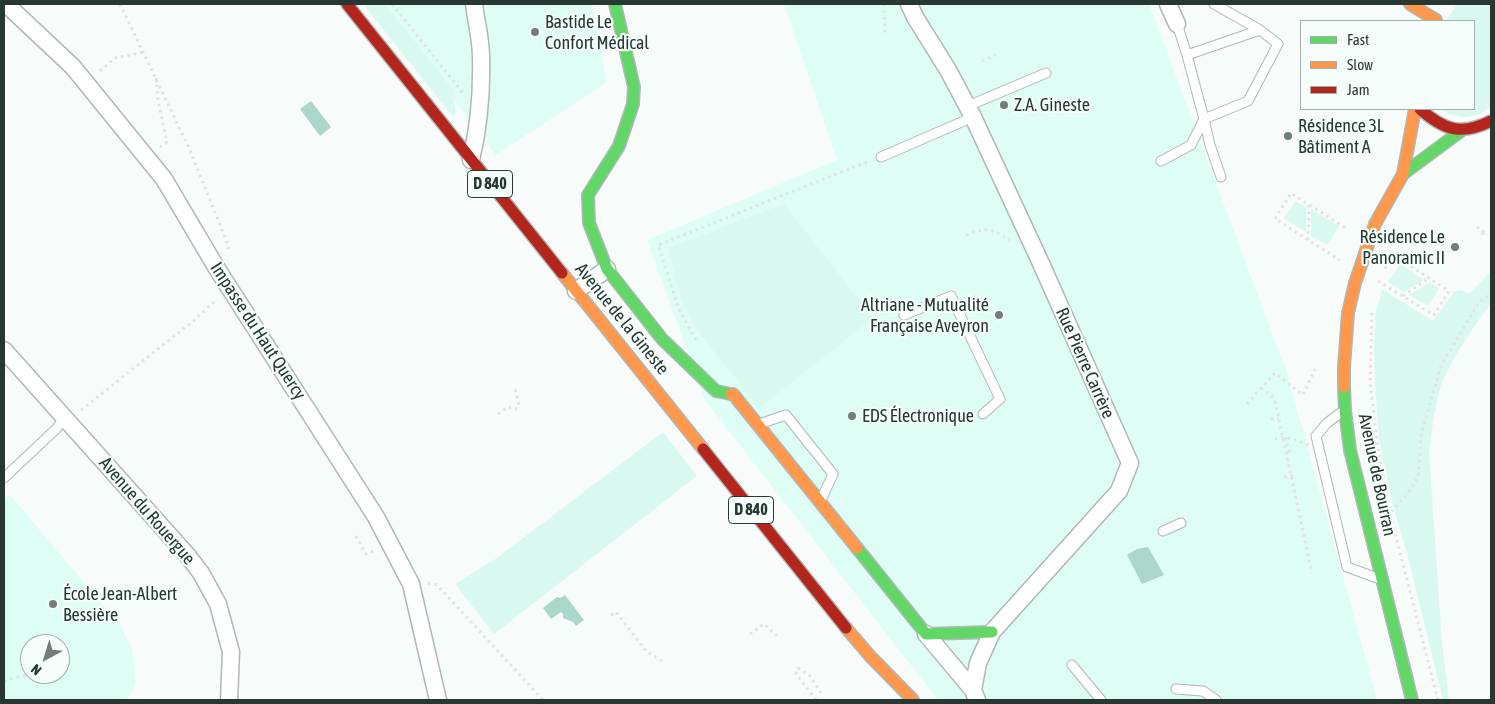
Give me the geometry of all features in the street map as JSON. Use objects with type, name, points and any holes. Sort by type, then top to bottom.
[{"type":"main road","name":"Avenue de la Gineste","points":[[348,4],[870,656],[913,700]]},
{"type":"main road","points":[[615,4],[634,86],[633,104],[619,146],[588,195],[590,223],[607,269],[662,339],[716,391],[733,394],[926,634],[992,632]]},
{"type":"main road","points":[[1410,4],[1438,18]]},
{"type":"main road","name":"Avenue de Bourran","points":[[1412,700],[1350,450],[1345,410],[1344,358],[1348,313],[1355,284],[1375,224],[1403,174],[1415,110]]},
{"type":"main road","points":[[1421,110],[1430,119],[1448,128],[1461,131]]},
{"type":"main road","name":"Avenue de Bourran","points":[[1403,174],[1461,131],[1473,130],[1491,121]]},
{"type":"main road","name":"Avenue de la Gineste","points":[[870,656],[889,690],[897,700]]},
{"type":"street","name":"Impasse du Haut Quercy","points":[[6,4],[73,67],[164,179],[216,267],[376,517],[411,584],[438,700]]},
{"type":"street","points":[[471,160],[476,139],[480,102],[481,55],[474,4]]},
{"type":"street","name":"Rue Pierre Carrère","points":[[909,4],[970,112],[1039,259],[1130,463],[1119,491],[992,632],[978,663],[975,695]]},
{"type":"street","points":[[1168,4],[1176,24]]},
{"type":"street","points":[[576,291],[607,269]]},
{"type":"street","name":"Avenue du Rouergue","points":[[4,350],[70,416],[201,573],[218,604],[231,652],[229,700]]},
{"type":"street","points":[[926,634],[975,695]]},
{"type":"lane","points":[[1161,161],[1191,145],[1204,119],[1248,101],[1278,44],[1260,30],[1214,4]]},
{"type":"lane","points":[[1176,24],[1187,55],[1210,145],[1221,176]]},
{"type":"lane","points":[[1187,55],[1260,30]]},
{"type":"lane","points":[[881,156],[1046,73]]},
{"type":"lane","points":[[904,315],[951,296],[1000,399],[983,414]]},
{"type":"lane","points":[[1345,410],[1327,423],[1316,436],[1347,567],[1382,580]]},
{"type":"lane","points":[[758,424],[786,415],[833,474],[820,502]]},
{"type":"lane","points":[[4,478],[70,416]]},
{"type":"lane","points":[[1163,531],[1181,523]]},
{"type":"lane","points":[[1072,665],[1101,700]]},
{"type":"lane","points":[[1176,689],[1203,691],[1216,700]]},
{"type":"path","points":[[120,4],[156,75],[189,148],[229,247],[216,267]]},
{"type":"path","points":[[392,4],[461,92],[480,102]]},
{"type":"path","points":[[884,4],[885,34]]},
{"type":"path","points":[[86,83],[115,58],[144,52]]},
{"type":"path","points":[[982,61],[1000,53]]},
{"type":"path","points":[[147,157],[167,142],[158,100],[156,75]]},
{"type":"path","points":[[698,343],[679,309],[658,245],[881,156]]},
{"type":"path","points":[[1341,261],[1275,219],[1292,193],[1347,229]]},
{"type":"path","points":[[1308,240],[1309,205]]},
{"type":"path","points":[[1477,227],[1486,233],[1482,234]]},
{"type":"path","points":[[966,234],[992,229],[1016,244]]},
{"type":"path","points":[[1392,254],[1449,291],[1434,315],[1378,281],[1394,250]]},
{"type":"path","points":[[1403,296],[1429,278]]},
{"type":"path","points":[[70,416],[192,322],[230,288]]},
{"type":"path","points":[[1390,513],[1406,496],[1418,477],[1421,435],[1441,366],[1479,302],[1491,294]]},
{"type":"path","points":[[1374,304],[1372,313],[1370,383],[1379,455],[1390,513],[1438,700]]},
{"type":"path","points":[[1247,404],[1275,373],[1302,395],[1315,369]]},
{"type":"path","points":[[498,414],[508,407],[516,409],[519,406],[516,388]]},
{"type":"path","points":[[1266,392],[1275,401],[1312,573]]},
{"type":"path","points":[[1271,419],[1278,418]]},
{"type":"path","points":[[1286,437],[1289,452],[1286,452]]},
{"type":"path","points":[[1275,439],[1286,437],[1312,446]]},
{"type":"path","points":[[1284,478],[1296,475]]},
{"type":"path","points":[[356,536],[366,554],[378,549]]},
{"type":"path","points":[[411,584],[430,582],[437,585],[543,700]]},
{"type":"path","points":[[611,615],[616,612],[646,651],[662,661]]},
{"type":"path","points":[[750,634],[764,624],[777,636]]},
{"type":"path","points":[[816,700],[796,674],[798,668],[810,676],[821,694]]},
{"type":"path","points":[[4,681],[20,677]]},
{"type":"shaded area","points":[[363,4],[385,4],[452,89],[456,112],[453,117]]},
{"type":"shaded area","points":[[382,4],[592,4],[607,82],[496,155]]},
{"type":"shaded area","points":[[784,4],[1149,4],[1287,373],[1377,700],[938,700],[705,400],[647,240],[837,160]]},
{"type":"shaded area","points":[[1457,4],[1487,4],[1491,10],[1491,106],[1485,111],[1472,116],[1452,115],[1440,110],[1475,110],[1475,20],[1447,20]]},
{"type":"shaded area","points":[[311,101],[331,127],[320,136],[300,109]]},
{"type":"shaded area","points":[[1296,201],[1306,207],[1306,232],[1284,218]]},
{"type":"shaded area","points":[[784,204],[873,318],[759,408],[695,327],[681,297],[668,248]]},
{"type":"shaded area","points":[[1311,209],[1339,226],[1327,245],[1311,236]]},
{"type":"shaded area","points":[[1400,264],[1424,280],[1404,292],[1388,282]]},
{"type":"shaded area","points":[[1491,271],[1491,304],[1456,355],[1441,384],[1429,451],[1442,643],[1449,700],[1443,700],[1408,557],[1393,506],[1379,439],[1375,385],[1375,316],[1382,289],[1433,321],[1454,292],[1461,290],[1469,294]]},
{"type":"shaded area","points":[[1430,282],[1439,288],[1429,306],[1409,295]]},
{"type":"shaded area","points":[[663,432],[697,476],[494,634],[455,584],[494,560]]},
{"type":"shaded area","name":"École Jean-Albert Bessière","points":[[10,495],[120,625],[132,649],[135,681],[132,692],[126,700],[4,700],[4,499]]},
{"type":"shaded area","points":[[1148,547],[1164,575],[1142,584],[1127,555],[1137,549]]},
{"type":"shaded area","points":[[565,595],[584,620],[576,626],[573,622],[563,618],[561,612],[551,619],[543,608],[557,597],[560,598]]},
{"type":"traffic: fast","points":[[615,4],[634,87],[633,104],[619,146],[588,195],[589,223],[607,269],[662,339],[716,391],[731,394]]},
{"type":"traffic: fast","points":[[1403,174],[1461,131]]},
{"type":"traffic: fast","points":[[1344,387],[1350,450],[1412,700]]},
{"type":"traffic: fast","points":[[857,548],[926,634],[992,632]]},
{"type":"traffic: slow","points":[[1410,4],[1436,20]]},
{"type":"traffic: slow","points":[[1344,387],[1348,313],[1355,283],[1375,224],[1403,174],[1415,110]]},
{"type":"traffic: slow","points":[[562,273],[703,449]]},
{"type":"traffic: slow","points":[[731,394],[733,394],[857,548]]},
{"type":"traffic: slow","points":[[846,628],[870,656],[913,700]]},
{"type":"traffic: jam","points":[[347,4],[562,273]]},
{"type":"traffic: jam","points":[[1421,110],[1437,122],[1453,128],[1471,128],[1491,121]]},
{"type":"traffic: jam","points":[[703,449],[846,628]]},
{"type":"place","name":"Bastide Le Confort Médical","points":[[535,32]]},
{"type":"place","name":"Z.A. Gineste","points":[[1004,105]]},
{"type":"place","name":"Résidence 3L Bâtiment A","points":[[1288,136]]},
{"type":"place","name":"Résidence Le Panoramic II","points":[[1455,247]]},
{"type":"place","name":"Altriane - Mutualité Française Aveyron","points":[[999,315]]},
{"type":"place","name":"EDS Électronique","points":[[852,416]]},
{"type":"place","name":"École Jean-Albert Bessière","points":[[53,604]]}]
